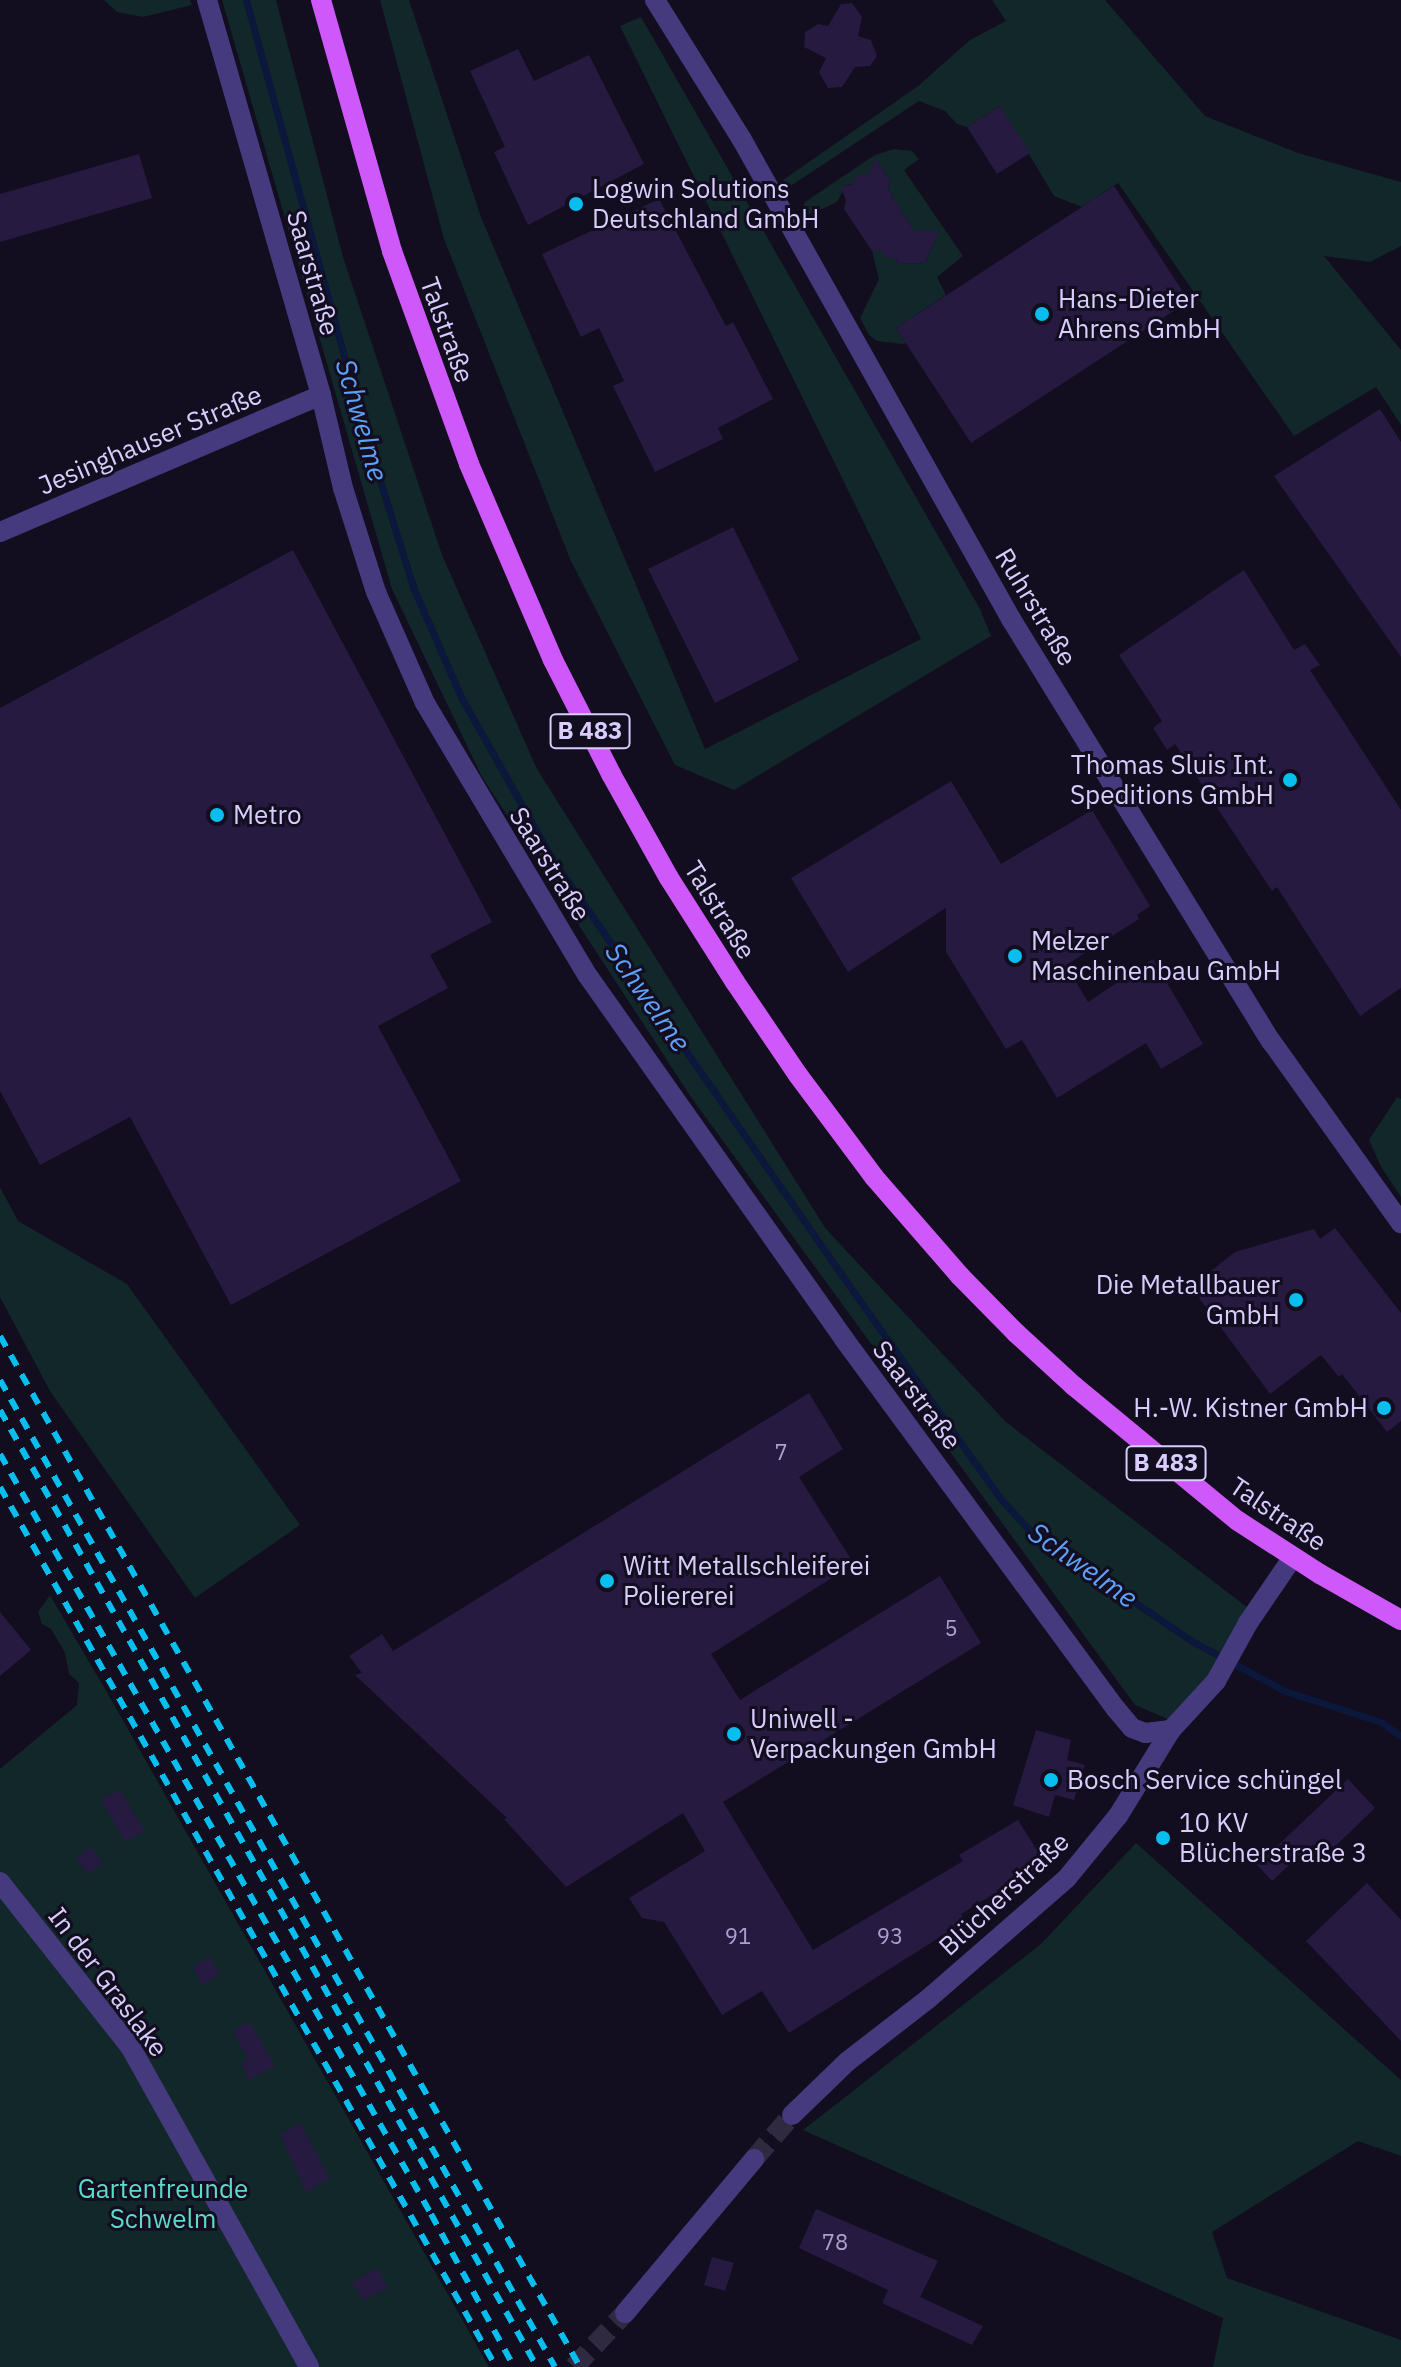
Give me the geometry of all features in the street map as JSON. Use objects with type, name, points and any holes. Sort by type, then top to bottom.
[{"type":"main road","name":"Talstraße","points":[[321,0],[392,251],[469,464],[553,660],[669,878],[798,1075],[874,1177],[960,1276],[1085,1396],[1238,1521],[1401,1620]]},
{"type":"street","name":"Saarstraße","points":[[207,0],[321,395],[343,488],[376,592],[425,703],[588,976],[844,1339],[1116,1709],[1132,1728],[1145,1733],[1171,1730]]},
{"type":"street","name":"Ruhrstraße","points":[[655,0],[741,138],[1011,619],[1271,1041],[1401,1223]]},
{"type":"street","name":"Jesinghauser Straße","points":[[0,532],[321,395]]},
{"type":"street","name":"Blücherstraße","points":[[792,2115],[848,2061],[928,1999],[1067,1878],[1118,1816],[1171,1730],[1216,1681],[1233,1647],[1293,1557]]},
{"type":"street","name":"In der Graslake","points":[[0,1882],[131,2048],[309,2367]]},
{"type":"street","points":[[625,2313],[754,2159]]},
{"type":"green space","points":[[104,0],[190,0],[192,5],[143,17],[117,12]]},
{"type":"green space","points":[[222,0],[276,0],[343,257],[442,555],[537,769],[826,1229],[1006,1422],[1252,1611],[1186,1727],[1135,1705],[693,1100],[482,777],[392,589]]},
{"type":"green space","points":[[380,0],[409,0],[481,217],[705,749],[921,639],[620,26],[641,17],[980,609],[991,636],[734,790],[675,765],[570,559],[444,239]]},
{"type":"green space","points":[[992,0],[1105,0],[1205,116],[1298,153],[1401,182],[1401,246],[1370,262],[1324,256],[1401,350],[1401,425],[1376,387],[1294,436],[1118,183],[1082,207],[1054,196],[1000,106],[967,127],[957,124],[945,111],[919,101],[789,187],[783,180],[918,86],[970,40],[1006,21]]},
{"type":"green space","points":[[894,149],[912,151],[919,159],[904,170],[963,256],[937,277],[946,295],[896,328],[906,343],[902,344],[877,341],[869,335],[860,318],[879,279],[872,251],[882,251],[896,258],[898,264],[925,263],[936,238],[914,231],[888,189],[891,182],[881,167],[873,165],[869,175],[858,175],[854,184],[846,185],[837,202],[803,216],[802,212],[805,202],[875,155]]},
{"type":"green space","points":[[1397,1097],[1401,1099],[1401,1197],[1381,1167],[1369,1140]]},
{"type":"green space","points":[[0,1187],[18,1221],[127,1284],[300,1525],[195,1598],[50,1391],[0,1297]]},
{"type":"green space","name":"Gartenfreunde Schwelm","points":[[50,1595],[489,2367],[0,2367],[0,1769],[77,1705],[79,1683],[69,1674],[65,1653],[51,1629],[42,1624],[38,1612]]},
{"type":"green space","points":[[1136,1843],[1401,2080],[1401,2156],[1358,2141],[1212,2232],[1227,2278],[1401,2340],[1401,2367],[1213,2367],[1223,2318],[803,2130],[1041,1944]]},
{"type":"building","points":[[852,3],[862,17],[858,36],[871,40],[877,56],[870,66],[855,67],[842,87],[828,88],[819,72],[826,58],[804,47],[805,32],[818,24],[828,26],[841,4]]},
{"type":"building","points":[[518,49],[534,81],[589,55],[644,164],[528,225],[494,152],[505,147],[470,71]]},
{"type":"building","points":[[1000,106],[1030,153],[997,174],[967,127]]},
{"type":"building","points":[[139,154],[152,198],[0,242],[0,194]]},
{"type":"building","points":[[875,158],[891,182],[888,189],[914,231],[939,231],[925,263],[898,264],[896,258],[885,257],[882,251],[872,251],[844,209],[846,200],[840,186],[854,184],[857,175],[869,175]]},
{"type":"building","name":"Hans-Dieter Ahrens GmbH","points":[[1114,186],[1189,301],[971,443],[896,328]]},
{"type":"building","points":[[659,199],[726,326],[733,322],[773,399],[718,428],[723,439],[655,472],[613,386],[624,381],[599,328],[581,337],[542,254]]},
{"type":"building","points":[[1380,409],[1401,442],[1401,657],[1274,476]]},
{"type":"building","points":[[733,527],[799,660],[715,703],[648,569]]},
{"type":"building","name":"Metro","points":[[293,550],[492,922],[430,955],[448,988],[378,1026],[461,1181],[231,1305],[130,1117],[40,1165],[0,1091],[0,708]]},
{"type":"building","name":"Thomas Sluis Int. Speditions GmbH","points":[[1244,570],[1294,650],[1305,644],[1320,665],[1310,670],[1401,810],[1401,988],[1360,1016],[1277,887],[1272,891],[1175,744],[1167,750],[1153,728],[1162,721],[1119,655]]},
{"type":"building","name":"Melzer Maschinenbau GmbH","points":[[951,781],[1001,864],[1092,810],[1150,906],[1137,915],[1139,919],[1066,965],[1088,1002],[1153,959],[1203,1044],[1161,1069],[1146,1043],[1057,1098],[1022,1040],[1006,1049],[946,952],[946,908],[848,972],[791,878]]},
{"type":"building","name":"Die Metallbauer GmbH","points":[[1335,1228],[1401,1313],[1401,1421],[1387,1432],[1342,1374],[1339,1377],[1321,1355],[1270,1394],[1191,1287],[1235,1252],[1314,1229],[1320,1239]]},
{"type":"building","points":[[809,1393],[843,1449],[799,1477],[854,1564],[711,1654],[740,1700],[940,1576],[981,1643],[723,1802],[813,1950],[963,1861],[959,1855],[1018,1820],[1045,1863],[961,1914],[965,1921],[789,2033],[762,1991],[722,2015],[664,1922],[642,1918],[629,1898],[705,1851],[683,1813],[566,1887],[504,1819],[507,1818],[355,1675],[362,1673],[349,1656],[382,1634],[393,1651]]},
{"type":"building","points":[[0,1612],[31,1650],[0,1676]]},
{"type":"building","name":"Bosch Service schüngel","points":[[1036,1730],[1071,1740],[1067,1760],[1085,1765],[1074,1800],[1055,1795],[1049,1817],[1013,1805]]},
{"type":"building","points":[[1348,1779],[1375,1808],[1322,1859],[1310,1846],[1272,1881],[1257,1865]]},
{"type":"building","points":[[120,1790],[145,1831],[125,1842],[101,1799]]},
{"type":"building","points":[[91,1847],[103,1863],[87,1874],[76,1858]]},
{"type":"building","points":[[1367,1883],[1401,1920],[1401,2041],[1306,1941]]},
{"type":"building","points":[[209,1957],[220,1974],[202,1985],[193,1967]]},
{"type":"building","points":[[250,2022],[275,2066],[249,2080],[241,2063],[248,2060],[233,2030]]},
{"type":"building","points":[[300,2123],[330,2179],[306,2192],[280,2134]]},
{"type":"building","points":[[816,2209],[938,2261],[920,2297],[983,2326],[972,2345],[882,2303],[888,2290],[799,2248]]},
{"type":"building","points":[[712,2257],[734,2263],[725,2291],[704,2285]]},
{"type":"building","points":[[378,2268],[388,2288],[363,2300],[352,2282]]},
{"type":"waterway","name":"Schwelme","points":[[246,0],[363,426],[413,587],[461,697],[551,857],[848,1284],[1001,1499],[1029,1530],[1190,1640],[1285,1691],[1381,1722],[1401,1736]]},
{"type":"tunnel","points":[[754,2159],[792,2115]]},
{"type":"tunnel","points":[[574,2367],[625,2313]]},
{"type":"railway","points":[[0,1336],[580,2367]]},
{"type":"railway","points":[[0,1380],[555,2367]]},
{"type":"railway","points":[[0,1410],[537,2367]]},
{"type":"railway","points":[[0,1454],[431,2214],[514,2367]]},
{"type":"railway","points":[[0,1487],[496,2367]]},
{"type":"place","name":"Logwin Solutions Deutschland GmbH","points":[[576,204]]},
{"type":"place","name":"Hans-Dieter Ahrens GmbH","points":[[1042,314]]},
{"type":"place","name":"Thomas Sluis Int. Speditions GmbH","points":[[1290,780]]},
{"type":"place","name":"Metro","points":[[217,815]]},
{"type":"place","name":"Melzer Maschinenbau GmbH","points":[[1015,956]]},
{"type":"place","name":"Die Metallbauer GmbH","points":[[1296,1300]]},
{"type":"place","name":"H.-W. Kistner GmbH","points":[[1384,1408]]},
{"type":"place","name":"Witt Metallschleiferei Poliererei","points":[[607,1581]]},
{"type":"place","name":"Uniwell - Verpackungen GmbH","points":[[734,1734]]},
{"type":"place","name":"Bosch Service schüngel","points":[[1051,1780]]},
{"type":"place","name":"10 KV Blücherstraße 3","points":[[1163,1838]]}]
